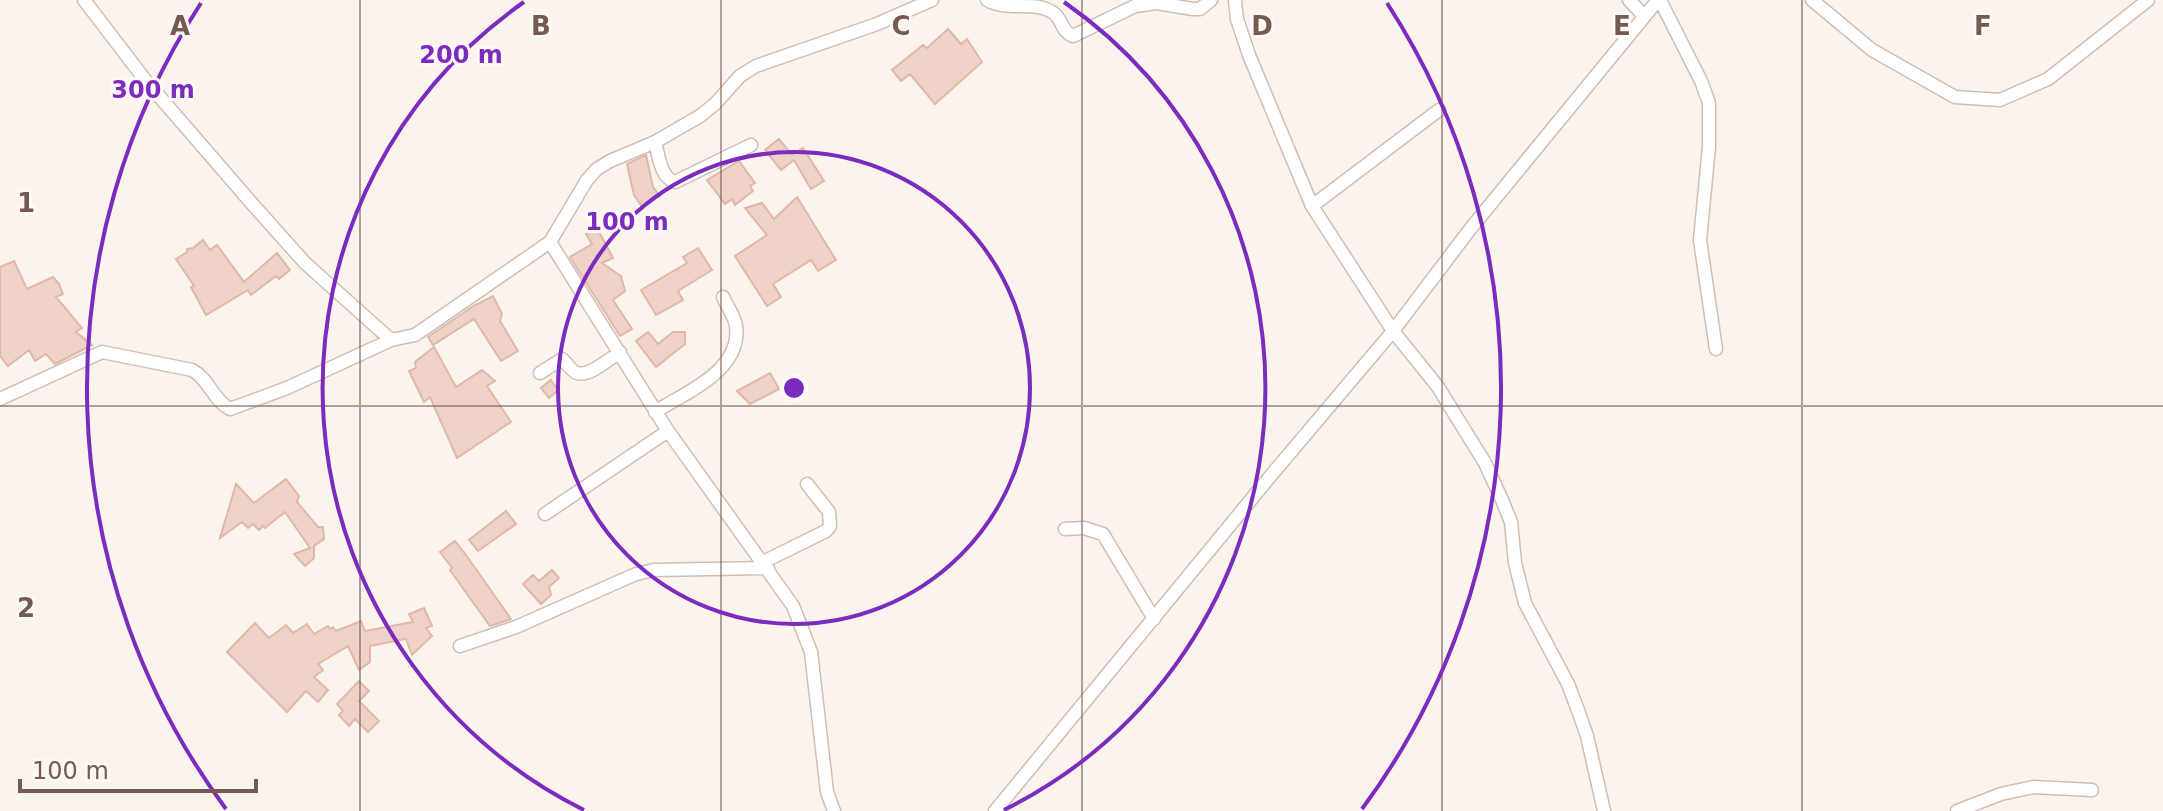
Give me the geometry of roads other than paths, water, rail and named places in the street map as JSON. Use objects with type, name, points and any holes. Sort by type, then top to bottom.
[{"type":"street","points":[[84,0],[146,81],[275,230],[305,263],[391,340]]},
{"type":"street","points":[[0,399],[90,356],[110,352],[192,370],[201,375],[221,403],[230,409],[287,388],[391,340],[415,335],[550,242],[597,169],[655,142],[715,104],[740,76],[756,66],[877,24],[932,0]]},
{"type":"street","points":[[987,0],[1001,7],[1026,6],[1050,10],[1058,17],[1061,28],[1073,36],[1135,6],[1157,3],[1200,9],[1211,0]]},
{"type":"street","points":[[1235,0],[1237,19],[1249,55],[1312,206],[1393,331],[1438,387],[1485,463],[1502,500],[1511,522],[1515,563],[1525,603],[1568,684],[1587,736],[1604,811]]},
{"type":"street","points":[[1629,0],[1644,16]]},
{"type":"street","points":[[995,811],[1393,331],[1471,228],[1659,0],[1701,81],[1709,103],[1709,147],[1700,240],[1716,349]]},
{"type":"street","points":[[1812,0],[1872,50],[1955,97],[2000,100],[2048,79],[2148,0]]},
{"type":"street","points":[[1312,206],[1439,110]]},
{"type":"street","points":[[655,142],[663,172],[675,182],[751,145]]},
{"type":"street","points":[[550,242],[655,412],[793,606],[811,652],[827,792],[834,811]]},
{"type":"street","points":[[655,412],[725,365],[736,346],[736,324],[723,297]]},
{"type":"street","points":[[540,373],[562,359],[580,374],[620,352]]},
{"type":"street","points":[[545,514],[668,431]]},
{"type":"street","points":[[460,646],[516,627],[636,574],[654,570],[766,565],[830,526],[829,512],[807,484]]},
{"type":"street","points":[[1065,529],[1084,528],[1103,534],[1154,619]]},
{"type":"street","points":[[1957,811],[2001,794],[2033,787],[2092,790]]}]
